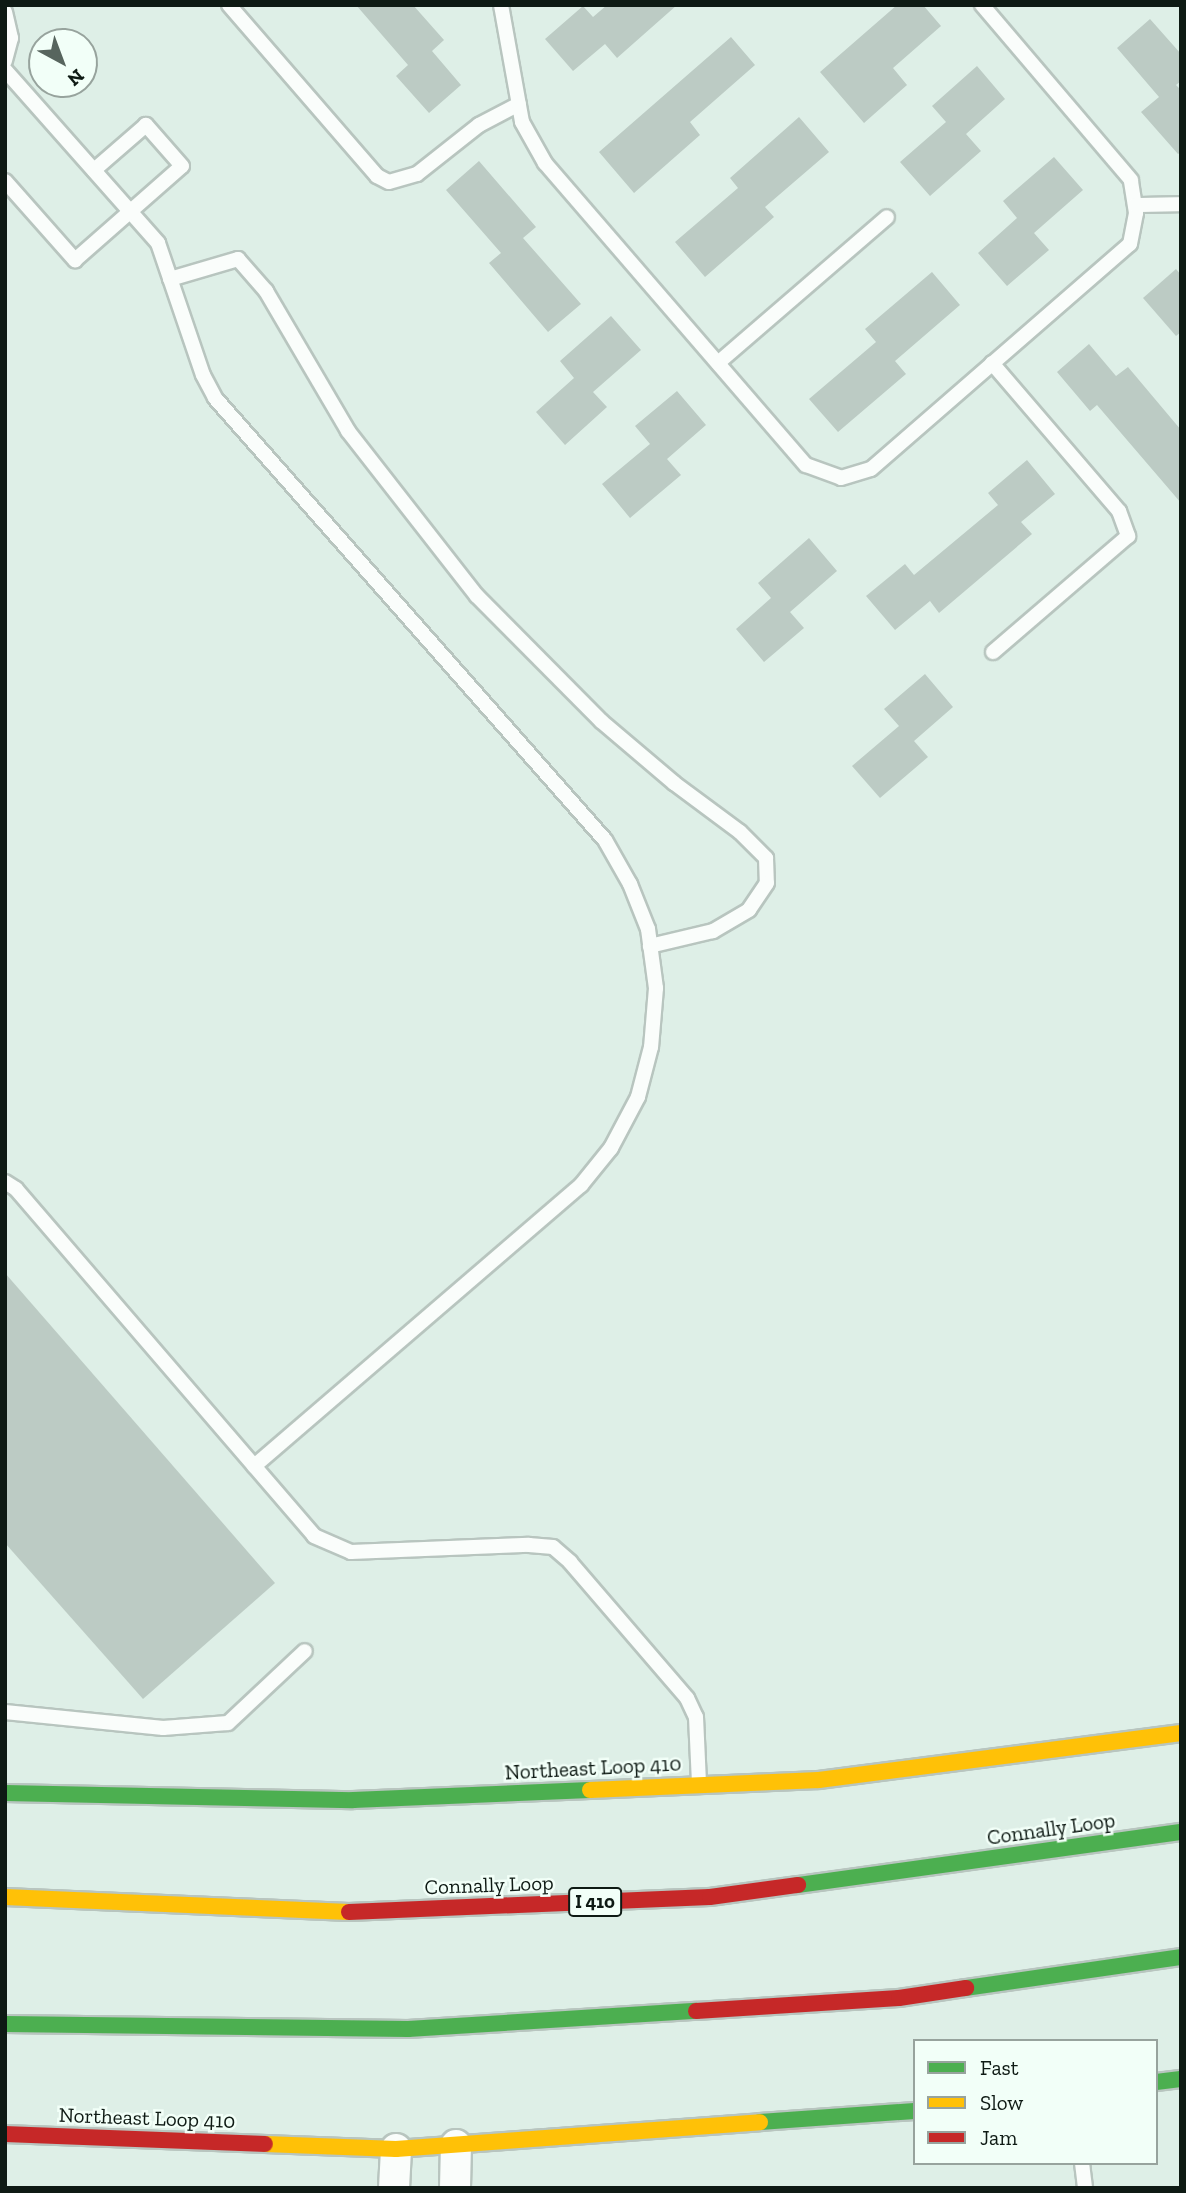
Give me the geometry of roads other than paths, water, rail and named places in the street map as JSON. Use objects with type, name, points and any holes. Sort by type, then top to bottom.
[{"type":"main road","name":"Northeast Loop 410","points":[[5,1793],[353,1800],[819,1780],[1181,1733]]},
{"type":"main road","name":"Connally Loop","points":[[5,1897],[343,1912],[710,1897],[1181,1832]]},
{"type":"main road","points":[[5,2024],[408,2029],[899,1998],[1181,1957]]},
{"type":"main road","points":[[1158,2082],[1181,2078]]},
{"type":"main road","name":"Northeast Loop 410","points":[[5,2134],[396,2149],[913,2110]]},
{"type":"street","points":[[455,2188],[456,2145]]},
{"type":"street","points":[[394,2188],[396,2149]]},
{"type":"lane","points":[[229,5],[377,176],[389,182],[397,183],[416,174],[478,125],[519,104]]},
{"type":"lane","points":[[500,5],[522,121],[545,163],[806,466],[841,478],[871,469],[1130,244],[1135,205],[1131,180],[982,5]]},
{"type":"lane","points":[[5,12],[11,38],[5,61]]},
{"type":"lane","points":[[5,70],[158,243],[203,375],[215,398],[606,841],[630,884],[648,929],[656,988],[651,1047],[638,1097],[611,1148],[581,1185],[254,1466]]},
{"type":"lane","points":[[5,181],[75,260],[182,166],[146,125],[94,170]]},
{"type":"lane","points":[[1135,205],[1181,204]]},
{"type":"lane","points":[[718,363],[887,217]]},
{"type":"lane","points":[[170,279],[238,259],[265,291],[348,431],[477,596],[601,721],[674,783],[740,832],[766,858],[767,883],[749,910],[713,931],[650,946]]},
{"type":"lane","points":[[992,363],[1119,510],[1128,536],[993,652]]},
{"type":"lane","points":[[5,1182],[16,1189],[314,1536],[351,1552],[529,1545],[553,1548],[570,1562],[687,1698],[696,1717],[699,1785]]},
{"type":"lane","points":[[5,1712],[163,1728],[228,1723],[305,1651]]},
{"type":"lane","points":[[1082,2165],[1085,2188]]}]
